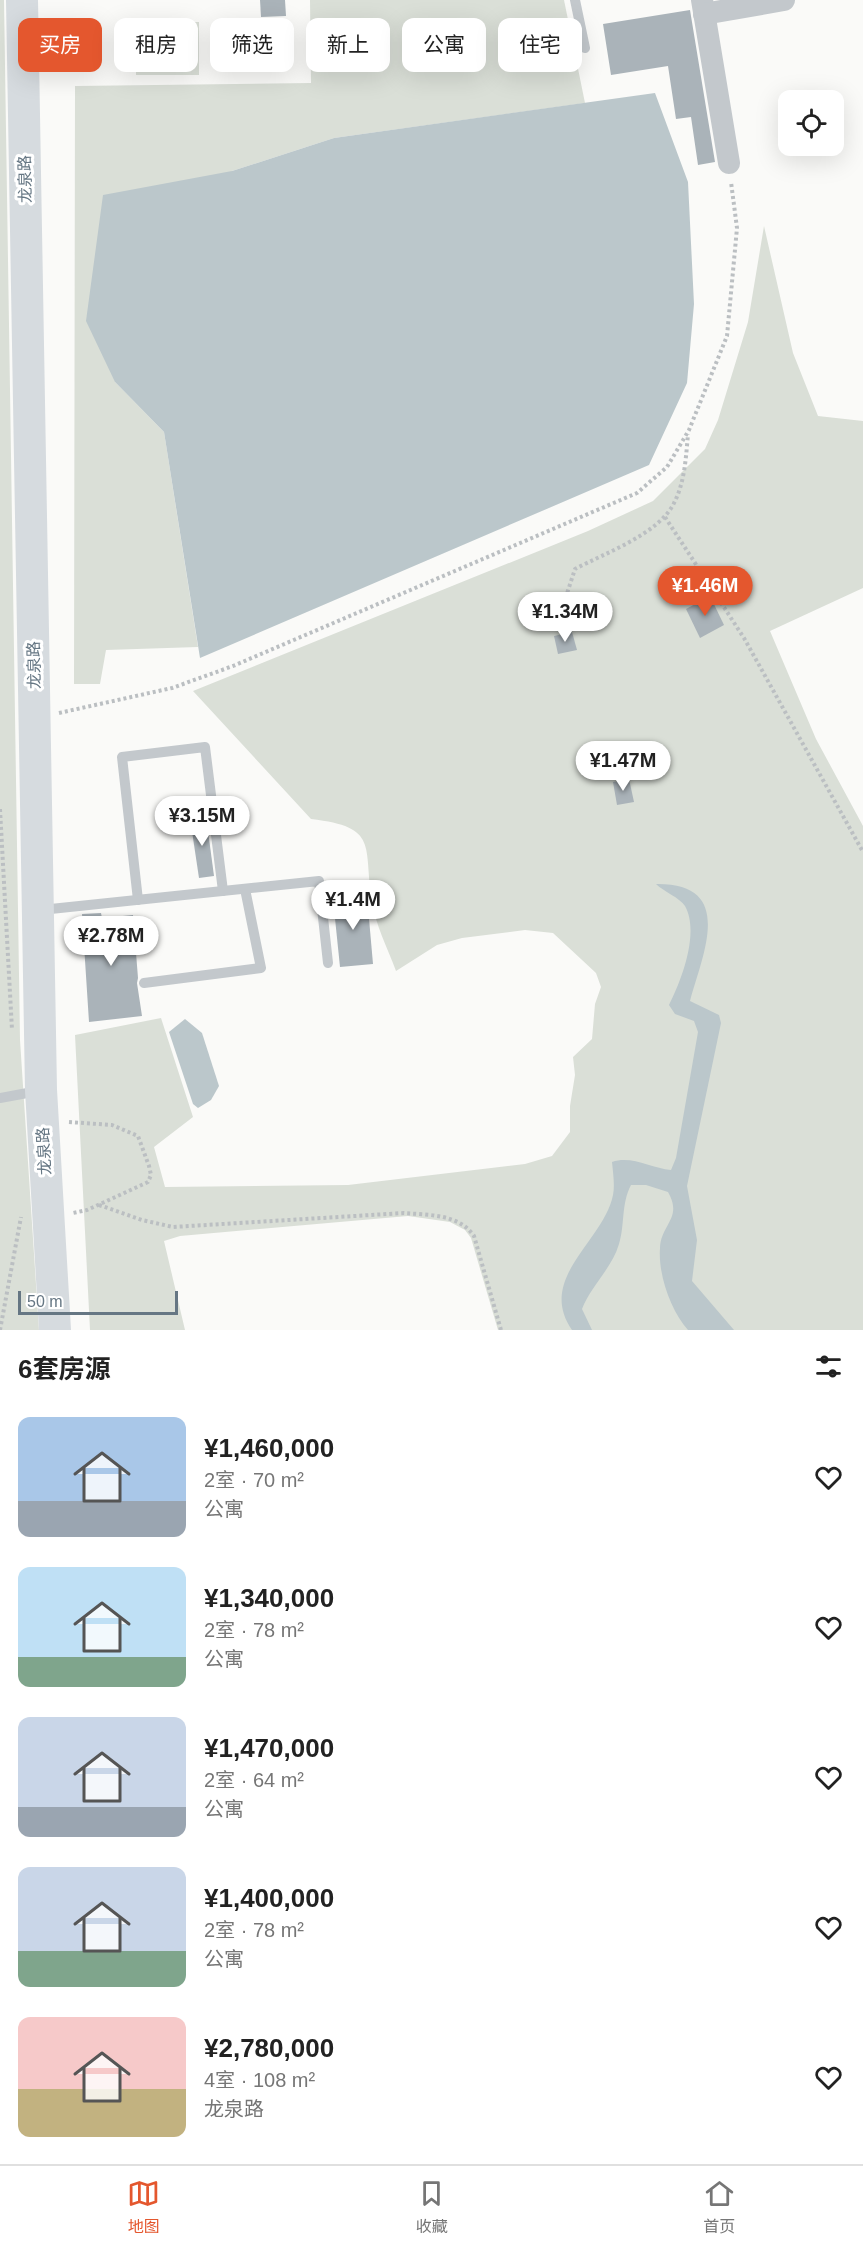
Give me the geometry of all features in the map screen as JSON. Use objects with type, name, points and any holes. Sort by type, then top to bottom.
[{"type":"street","name":"龙泉路","points":[[22,0],[42,1105],[35,1214],[55,1330]]},
{"type":"street","points":[[729,163],[703,7],[784,0]]},
{"type":"lane","points":[[575,0],[585,48]]},
{"type":"lane","points":[[138,900],[122,757],[205,747],[223,891]]},
{"type":"lane","points":[[38,910],[319,881],[328,963]]},
{"type":"lane","points":[[144,984],[261,968],[245,889]]},
{"type":"lane","points":[[0,1098],[42,1105]]},
{"type":"path","points":[[35,719],[172,688],[205,676],[637,493],[667,467],[689,430],[727,336],[737,228],[729,163]]},
{"type":"path","points":[[558,621],[575,568],[647,531],[665,517],[675,501],[684,470],[689,430]]},
{"type":"path","points":[[665,517],[744,638],[863,852]]},
{"type":"path","points":[[0,809],[12,1037]]},
{"type":"path","points":[[0,1330],[35,1214],[78,1212],[148,1182],[151,1176],[138,1136],[112,1125],[42,1105]]},
{"type":"path","points":[[99,1204],[142,1220],[173,1227],[404,1213],[430,1215],[457,1221],[467,1226],[474,1236],[501,1330]]},
{"type":"shaded area","points":[[0,0],[4,0],[20,1040],[39,1330],[0,1330]]},
{"type":"shaded area","points":[[310,0],[564,0],[568,18],[498,18],[498,72],[579,72],[585,103],[334,138],[232,171],[115,382],[164,432],[198,647],[106,650],[100,684],[74,684],[75,86],[311,83],[311,72],[390,72],[390,18],[310,18]]},
{"type":"shaded area","points":[[199,22],[199,75],[136,75],[136,72],[198,72]]},
{"type":"shaded area","points":[[655,93],[688,182],[694,304],[687,383],[649,465],[200,658],[164,432],[115,382],[86,321],[103,195],[232,171],[334,138]]},
{"type":"shaded area","points":[[764,226],[793,353],[818,416],[863,421],[863,588],[770,631],[816,739],[863,826],[863,1330],[498,1330],[471,1238],[465,1230],[450,1222],[408,1216],[180,1236],[164,1241],[185,1330],[90,1330],[75,1035],[161,1018],[193,1117],[154,1147],[165,1187],[348,1185],[525,1164],[552,1156],[570,1132],[570,1106],[575,1075],[573,1057],[592,1039],[595,1004],[601,987],[596,973],[553,933],[525,930],[462,938],[437,945],[396,971],[376,919],[364,842],[348,827],[311,819],[193,691],[588,531],[653,501],[705,449],[718,420],[748,322]]},
{"type":"shaded area","points":[[656,884],[681,887],[697,895],[705,908],[708,924],[706,943],[690,1001],[719,1015],[721,1023],[687,1186],[697,1240],[692,1281],[734,1330],[688,1330],[682,1322],[671,1303],[663,1281],[660,1258],[661,1240],[672,1215],[672,1201],[668,1192],[646,1185],[631,1185],[616,1253],[582,1309],[592,1330],[572,1330],[563,1311],[562,1293],[576,1260],[607,1212],[614,1191],[612,1162],[634,1161],[671,1170],[676,1158],[698,1032],[694,1021],[675,1014],[669,1005],[687,957],[691,929],[683,903]]},
{"type":"shaded area","points":[[185,1019],[202,1033],[219,1086],[211,1100],[198,1108],[193,1104],[169,1032]]},
{"type":"building","points":[[260,0],[285,0],[286,16],[261,17]]},
{"type":"building","points":[[690,10],[715,162],[698,165],[691,117],[676,119],[668,66],[611,75],[603,24]]},
{"type":"building","points":[[710,596],[724,625],[700,638],[686,609]]},
{"type":"building","points":[[572,632],[577,650],[558,654],[554,636]]},
{"type":"building","points":[[629,779],[634,802],[617,805],[613,782]]},
{"type":"building","points":[[206,816],[214,876],[199,878],[190,818]]},
{"type":"building","points":[[367,896],[373,964],[340,967],[333,899]]},
{"type":"building","points":[[101,913],[102,918],[133,915],[137,983],[142,1016],[89,1022],[82,914]]}]
